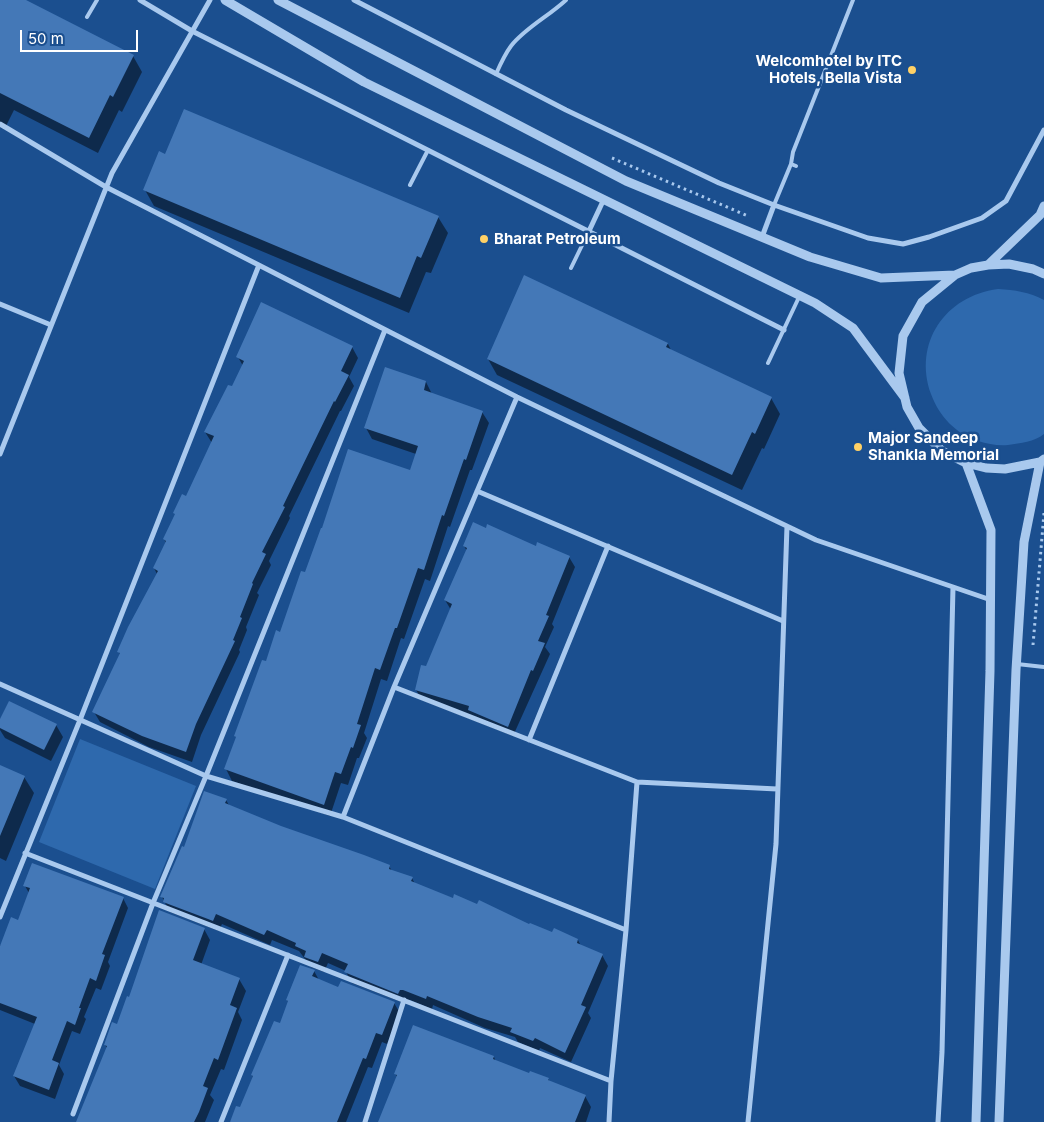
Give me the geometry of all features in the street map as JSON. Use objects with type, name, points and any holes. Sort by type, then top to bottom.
[{"type":"street","points":[[140,0],[192,30],[784,330]]},
{"type":"street","points":[[0,454],[112,173],[210,0]]},
{"type":"street","points":[[225,0],[364,82],[815,303],[853,328],[905,398]]},
{"type":"street","points":[[278,0],[626,181],[810,257],[881,278],[954,275]]},
{"type":"street","points":[[354,0],[566,110],[701,175],[774,205],[868,238],[903,244],[982,218],[1006,202],[1044,130]]},
{"type":"street","points":[[0,124],[106,187],[517,398],[816,540],[991,600]]},
{"type":"street","points":[[589,231],[604,199]]},
{"type":"street","points":[[762,237],[774,205]]},
{"type":"street","points":[[988,265],[1040,215],[1044,206]]},
{"type":"street","points":[[999,1122],[1017,664],[1024,542],[1042,460],[1005,469],[986,468],[966,463],[942,451],[919,428],[907,407],[899,373],[903,336],[922,302],[954,275],[971,268],[1009,264],[1033,269],[1044,274]]},
{"type":"street","points":[[0,917],[80,720],[259,265]]},
{"type":"street","points":[[0,304],[51,324]]},
{"type":"street","points":[[73,1114],[153,903],[385,330]]},
{"type":"street","points":[[343,817],[394,687],[517,398]]},
{"type":"street","points":[[966,463],[991,530],[990,671],[976,1122]]},
{"type":"street","points":[[477,491],[783,621]]},
{"type":"street","points":[[748,1122],[776,844],[787,526]]},
{"type":"street","points":[[529,740],[608,546]]},
{"type":"street","points":[[938,1122],[942,1052],[953,587]]},
{"type":"street","points":[[0,684],[206,776],[343,817],[626,930]]},
{"type":"street","points":[[394,687],[637,782],[777,790]]},
{"type":"street","points":[[609,1122],[637,782]]},
{"type":"street","points":[[25,853],[611,1081]]},
{"type":"street","points":[[221,1122],[288,956]]},
{"type":"street","points":[[365,1122],[404,1000]]},
{"type":"lane","points":[[87,17],[97,0]]},
{"type":"lane","points":[[496,74],[510,46],[531,26],[549,15],[566,0]]},
{"type":"lane","points":[[774,205],[853,0]]},
{"type":"lane","points":[[410,185],[428,150]]},
{"type":"lane","points":[[791,164],[796,166]]},
{"type":"lane","points":[[571,268],[589,231]]},
{"type":"lane","points":[[768,363],[800,295]]},
{"type":"lane","points":[[1017,664],[1044,667]]},
{"type":"path","points":[[609,157],[748,216]]},
{"type":"path","points":[[1033,645],[1044,513]]},
{"type":"shaded area","points":[[998,289],[1022,292],[1044,300],[1044,434],[1027,442],[1004,445],[970,438],[949,423],[934,402],[931,394],[926,357],[930,340],[938,325],[949,312],[963,301],[979,293]]},
{"type":"shaded area","points":[[80,739],[196,786],[155,889],[39,842]]},
{"type":"building","points":[[0,0],[26,0],[134,55],[113,97],[110,95],[89,138],[0,93]]},
{"type":"building","points":[[184,109],[439,216],[421,258],[417,256],[400,298],[143,190],[159,151],[165,154]]},
{"type":"building","points":[[524,275],[668,343],[666,347],[772,397],[755,434],[752,432],[732,475],[487,359]]},
{"type":"building","points":[[261,302],[353,346],[341,371],[349,375],[334,401],[262,552],[266,554],[252,583],[240,617],[242,618],[233,640],[235,641],[196,724],[186,752],[142,736],[92,712],[120,653],[117,652],[128,627],[158,571],[153,568],[166,541],[163,539],[175,514],[173,513],[182,494],[186,496],[214,436],[204,432],[228,385],[232,386],[244,361],[236,357]]},
{"type":"building","points":[[385,367],[426,381],[424,390],[483,411],[444,516],[442,515],[424,570],[418,568],[380,670],[375,668],[357,724],[361,725],[353,748],[351,747],[341,774],[335,772],[324,805],[224,769],[262,660],[266,661],[276,630],[280,632],[301,571],[305,572],[322,528],[348,449],[410,470],[418,446],[364,428]]},
{"type":"building","points":[[473,522],[486,528],[487,524],[536,546],[537,542],[570,556],[546,615],[549,616],[538,641],[545,643],[533,671],[531,670],[508,727],[468,710],[469,706],[415,690],[421,665],[426,666],[452,604],[444,600],[467,548],[463,546]]},
{"type":"building","points":[[9,701],[57,724],[44,750],[0,728],[0,719]]},
{"type":"building","points":[[0,765],[25,776],[0,836]]},
{"type":"building","points":[[204,791],[227,799],[225,803],[281,826],[390,865],[389,869],[413,877],[411,881],[453,898],[454,894],[477,904],[479,900],[529,924],[552,932],[554,928],[578,939],[577,943],[603,954],[581,1005],[586,1007],[565,1053],[535,1038],[533,1041],[510,1032],[512,1028],[478,1017],[427,996],[426,999],[403,990],[400,990],[398,994],[344,972],[348,964],[322,953],[318,962],[304,957],[306,951],[295,946],[296,943],[267,930],[264,935],[216,914],[213,921],[163,902],[164,898],[160,897],[182,846],[184,847]]},
{"type":"building","points":[[32,863],[124,897],[102,954],[105,955],[96,981],[90,978],[75,1025],[67,1021],[52,1060],[59,1063],[49,1090],[13,1076],[37,1017],[0,1003],[0,946],[11,917],[18,920],[30,888],[23,886]]},
{"type":"building","points":[[159,910],[205,928],[193,960],[240,978],[230,1005],[237,1008],[218,1060],[214,1058],[203,1086],[208,1088],[199,1112],[194,1122],[76,1122],[107,1046],[104,1045],[112,1022],[117,1024],[127,996],[129,997]]},
{"type":"building","points":[[300,965],[315,970],[312,976],[338,987],[341,981],[395,1002],[382,1035],[376,1033],[366,1059],[363,1058],[337,1122],[230,1122],[236,1106],[240,1107],[253,1076],[251,1075],[274,1021],[280,1023],[288,1001],[286,1000]]},
{"type":"building","points":[[413,1025],[494,1056],[493,1059],[529,1073],[530,1071],[549,1078],[548,1080],[586,1095],[575,1122],[378,1122],[397,1075],[394,1074]]},
{"type":"place","name":"Welcomhotel by ITC Hotels, Bella Vista","points":[[912,70]]},
{"type":"place","name":"Bharat Petroleum","points":[[484,239]]},
{"type":"place","name":"Major Sandeep Shankla Memorial","points":[[858,447]]}]
